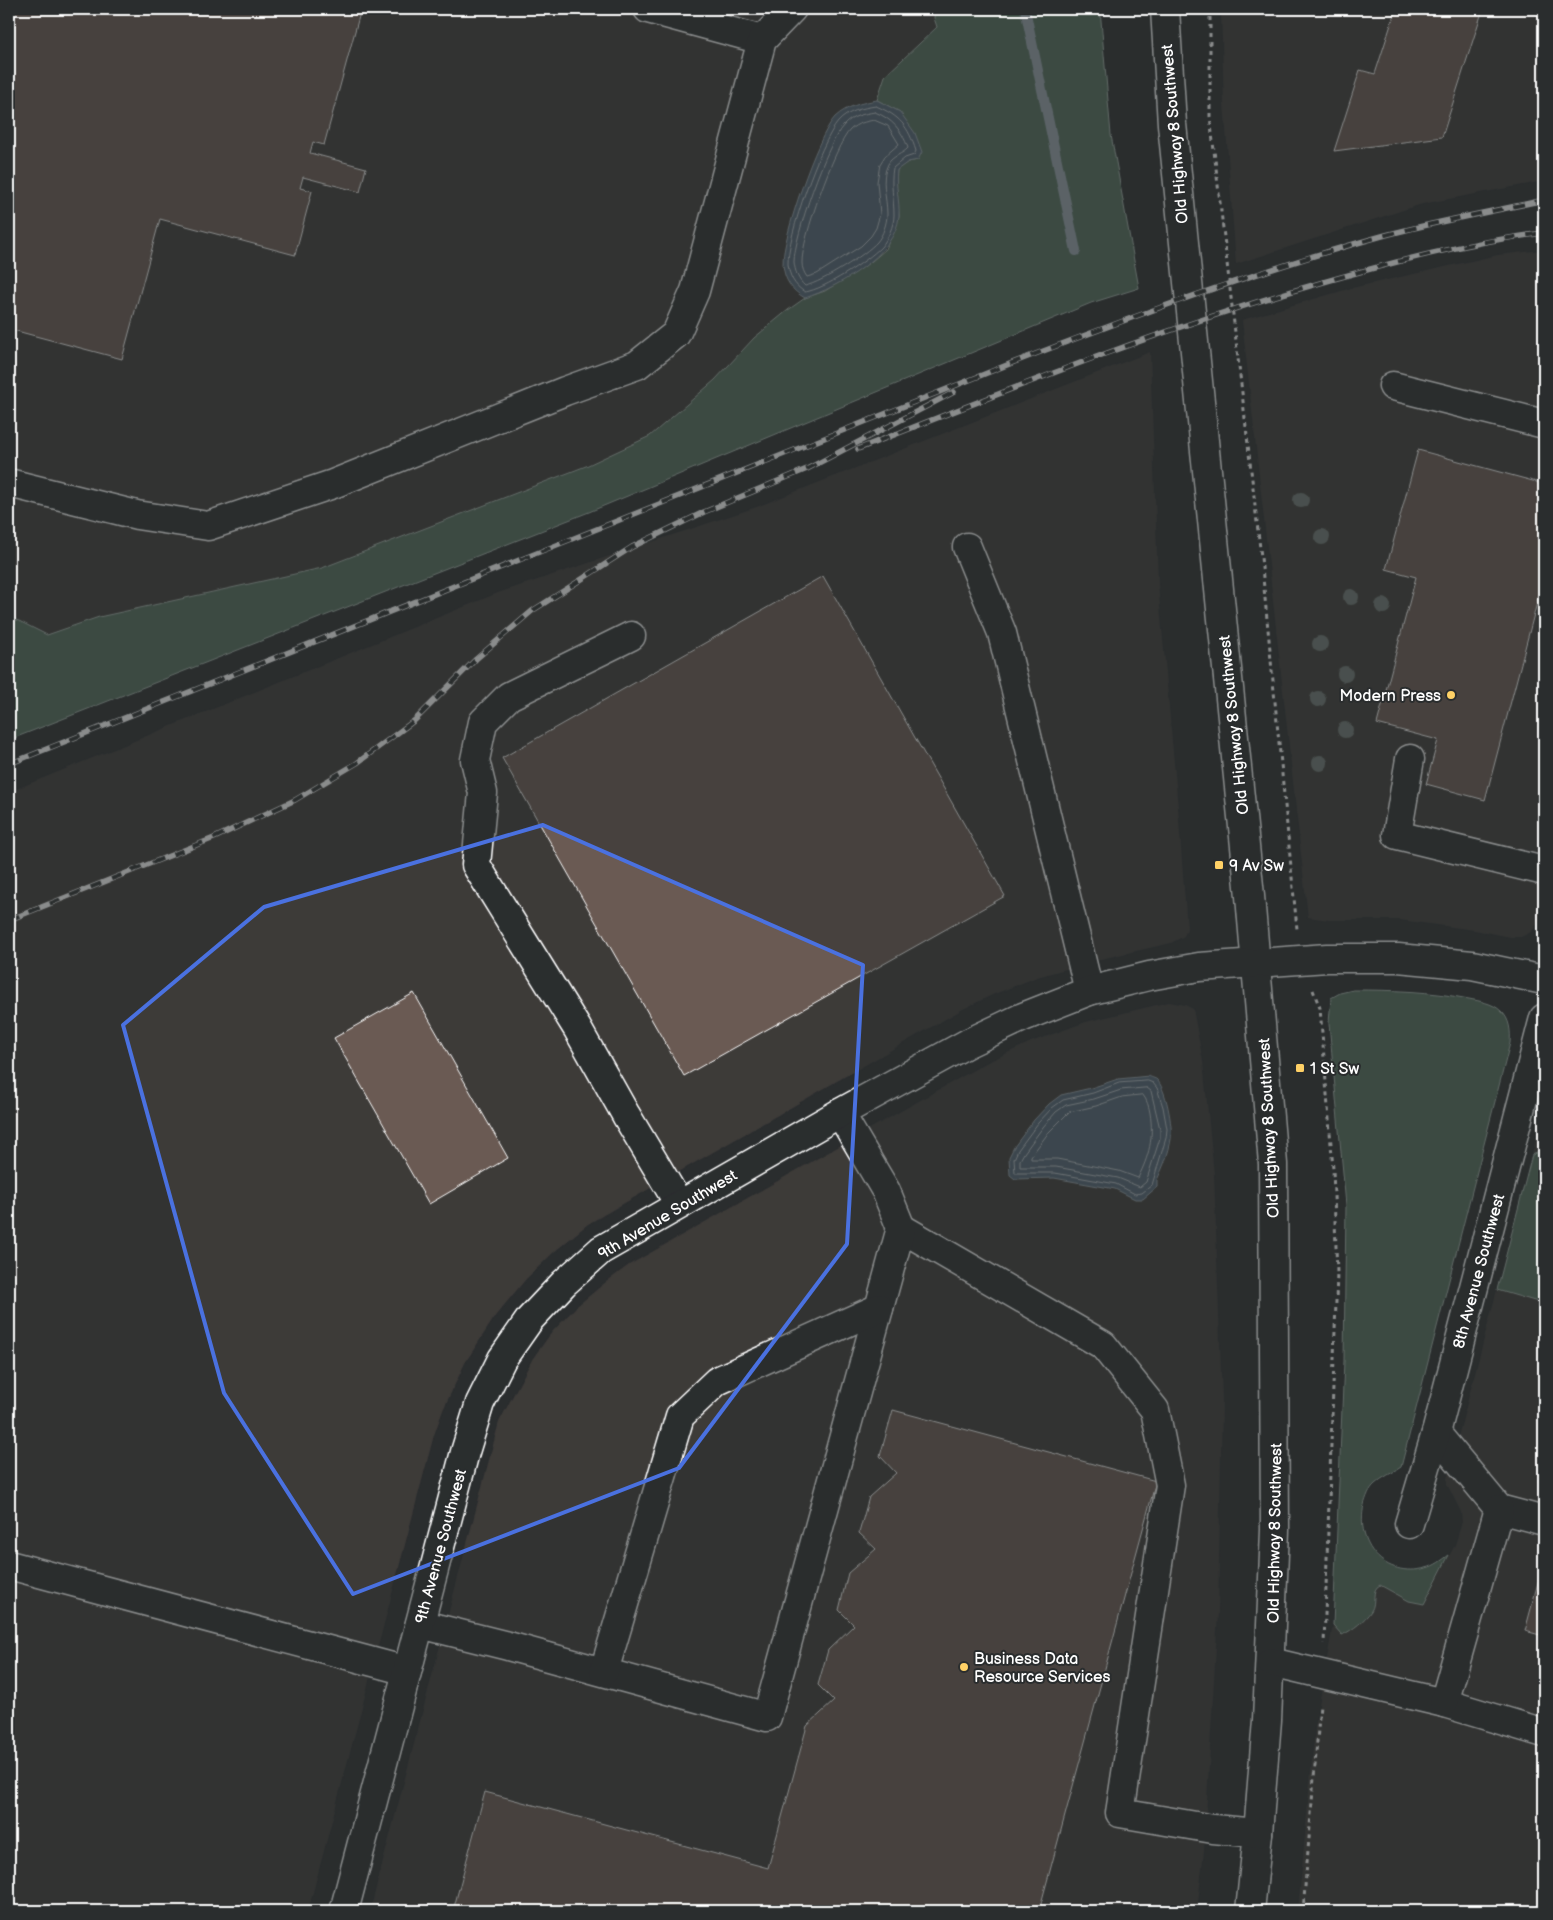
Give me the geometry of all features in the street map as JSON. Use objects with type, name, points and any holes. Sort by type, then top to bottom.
[{"type":"street","points":[[648,9],[762,40]]},
{"type":"street","points":[[9,483],[137,515],[208,526],[333,484],[529,405],[637,365],[676,334],[695,291],[762,40],[792,9]]},
{"type":"street","name":"Old Highway 8 Southwest","points":[[1164,9],[1172,124],[1256,964],[1273,1164],[1275,1530],[1271,1662],[1258,1834],[1250,1911]]},
{"type":"street","points":[[1393,386],[1544,424]]},
{"type":"street","points":[[967,548],[1002,633],[1089,991]]},
{"type":"street","points":[[631,636],[509,696],[484,722],[475,760],[482,793],[476,865],[577,1028],[679,1204]]},
{"type":"street","points":[[1410,759],[1398,834],[1544,871]]},
{"type":"street","name":"9th Avenue Southwest","points":[[344,1911],[465,1452],[480,1404],[502,1359],[530,1319],[564,1283],[601,1250],[840,1113],[968,1043],[1023,1017],[1089,991],[1149,976],[1199,968],[1327,958],[1398,958],[1472,964],[1544,980]]},
{"type":"street","name":"8th Avenue Southwest","points":[[1409,1524],[1436,1433],[1544,1018]]},
{"type":"street","points":[[420,1624],[604,1671],[767,1717],[901,1228],[886,1191],[840,1113]]},
{"type":"street","points":[[901,1228],[1103,1345],[1155,1410],[1170,1485],[1120,1813],[1213,1829],[1258,1834]]},
{"type":"street","points":[[604,1671],[680,1416],[717,1380],[879,1308]]},
{"type":"street","points":[[1436,1433],[1499,1509],[1544,1521]]},
{"type":"street","points":[[1444,1703],[1499,1509]]},
{"type":"street","points":[[9,1566],[407,1671]]},
{"type":"street","points":[[1271,1662],[1444,1703],[1544,1733]]},
{"type":"path","points":[[1210,9],[1210,116],[1261,557],[1291,880],[1301,960],[1320,1008],[1336,1215],[1337,1273],[1323,1675],[1303,1911]]},
{"type":"highlighted area","points":[[543,825],[863,965],[847,1244],[679,1468],[353,1594],[224,1393],[123,1025],[264,907]]},
{"type":"shaded area","points":[[9,9],[935,9],[934,18],[937,26],[885,76],[877,100],[856,104],[834,118],[824,135],[800,190],[796,293],[805,298],[754,338],[715,380],[650,437],[586,466],[322,568],[99,617],[47,635],[9,618]]},
{"type":"shaded area","points":[[1221,9],[1544,9],[1544,181],[1422,204],[1236,264],[1224,102]]},
{"type":"shaded area","points":[[1544,250],[1544,904],[1539,922],[1531,932],[1521,937],[1511,937],[1400,920],[1329,920],[1308,917],[1242,320],[1352,288],[1498,255]]},
{"type":"shaded area","points":[[1150,352],[1158,584],[1187,929],[1184,936],[1171,943],[1105,958],[1037,977],[961,1010],[588,1224],[554,1252],[526,1279],[496,1315],[465,1363],[443,1410],[434,1435],[308,1911],[9,1911],[9,792],[498,593],[754,508]]},
{"type":"shaded area","points":[[1169,1002],[1185,1005],[1193,1009],[1203,1062],[1214,1175],[1222,1400],[1218,1612],[1204,1850],[1197,1911],[370,1911],[499,1422],[533,1358],[552,1332],[577,1306],[629,1265],[986,1063],[1031,1042],[1086,1022]]},
{"type":"shaded area","points":[[1544,1108],[1544,1150],[1532,1155]]},
{"type":"shaded area","points":[[1497,1290],[1544,1302],[1544,1911],[1298,1911],[1315,1728],[1333,1625],[1342,1635],[1374,1601],[1374,1591],[1376,1587],[1381,1585],[1409,1601],[1424,1604],[1455,1545],[1462,1522],[1461,1512],[1447,1484],[1447,1479]]},
{"type":"green space","points":[[935,9],[1100,9],[1111,135],[1139,288],[1091,303],[589,512],[9,740],[9,618],[47,635],[99,617],[322,568],[586,466],[650,436],[715,380],[754,338],[788,310],[805,298],[825,291],[872,261],[886,249],[899,216],[896,181],[897,169],[908,162],[918,160],[900,112],[877,100],[885,76],[937,27],[934,18]]},
{"type":"green space","points":[[1353,990],[1425,993],[1454,996],[1486,1003],[1498,1008],[1504,1014],[1510,1030],[1510,1043],[1401,1467],[1373,1486],[1364,1505],[1362,1519],[1364,1533],[1376,1555],[1386,1563],[1397,1568],[1411,1570],[1426,1568],[1438,1563],[1449,1555],[1424,1604],[1409,1601],[1380,1585],[1374,1593],[1373,1608],[1354,1628],[1342,1635],[1333,1625],[1344,1361],[1346,1205],[1329,1023],[1331,998],[1340,993]]},
{"type":"green space","points":[[1544,1150],[1544,1302],[1538,1302],[1497,1290],[1532,1155]]},
{"type":"water","points":[[877,100],[900,112],[915,133],[922,152],[918,160],[908,162],[897,170],[899,216],[895,230],[888,244],[863,268],[833,286],[805,298],[796,292],[790,284],[785,275],[783,264],[784,251],[794,211],[810,165],[819,144],[835,117],[849,108]]},
{"type":"water","points":[[1149,1076],[1160,1083],[1163,1090],[1170,1117],[1171,1133],[1170,1144],[1157,1180],[1157,1187],[1143,1199],[1135,1199],[1115,1189],[1054,1178],[1015,1179],[1010,1175],[1009,1157],[1014,1147],[1034,1120],[1049,1104],[1061,1095],[1118,1079]]},
{"type":"building","points":[[9,9],[361,9],[324,145],[313,142],[310,153],[366,168],[360,192],[303,177],[300,188],[312,191],[295,255],[160,219],[122,359],[9,329]]},
{"type":"building","points":[[1396,9],[1483,9],[1442,137],[1334,151],[1360,70],[1375,74]]},
{"type":"building","points":[[1418,450],[1544,484],[1544,576],[1485,800],[1426,784],[1438,740],[1377,724],[1416,577],[1386,569]]},
{"type":"building","points":[[823,576],[1005,896],[684,1076],[502,758]]},
{"type":"building","points":[[414,993],[508,1158],[429,1204],[334,1038]]},
{"type":"building","name":"Business Data Resource Services","points":[[893,1410],[1156,1481],[1039,1911],[453,1911],[485,1792],[768,1868],[807,1726],[834,1701],[818,1685],[828,1650],[854,1625],[839,1610],[848,1573],[876,1549],[859,1533],[869,1497],[896,1473],[880,1456]]},
{"type":"building","points":[[1544,1458],[1544,1483],[1538,1482]]},
{"type":"building","points":[[1544,1560],[1544,1636],[1525,1631]]},
{"type":"waterway","points":[[1025,9],[1076,251]]},
{"type":"railway","points":[[9,764],[1012,363],[1104,328],[1242,279],[1382,236],[1544,200]]},
{"type":"railway","points":[[858,449],[1087,360],[1203,319],[1403,260],[1487,242],[1544,233]]},
{"type":"railway","points":[[9,920],[214,838],[295,800],[357,763],[415,720],[476,659],[532,611],[632,547],[704,512],[807,469],[954,392]]},
{"type":"place","name":"Modern Press","points":[[1451,695]]},
{"type":"place","name":"9 Av Sw","points":[[1219,865]]},
{"type":"place","name":"1 St Sw","points":[[1300,1068]]},
{"type":"place","name":"Business Data Resource Services","points":[[964,1667]]}]
